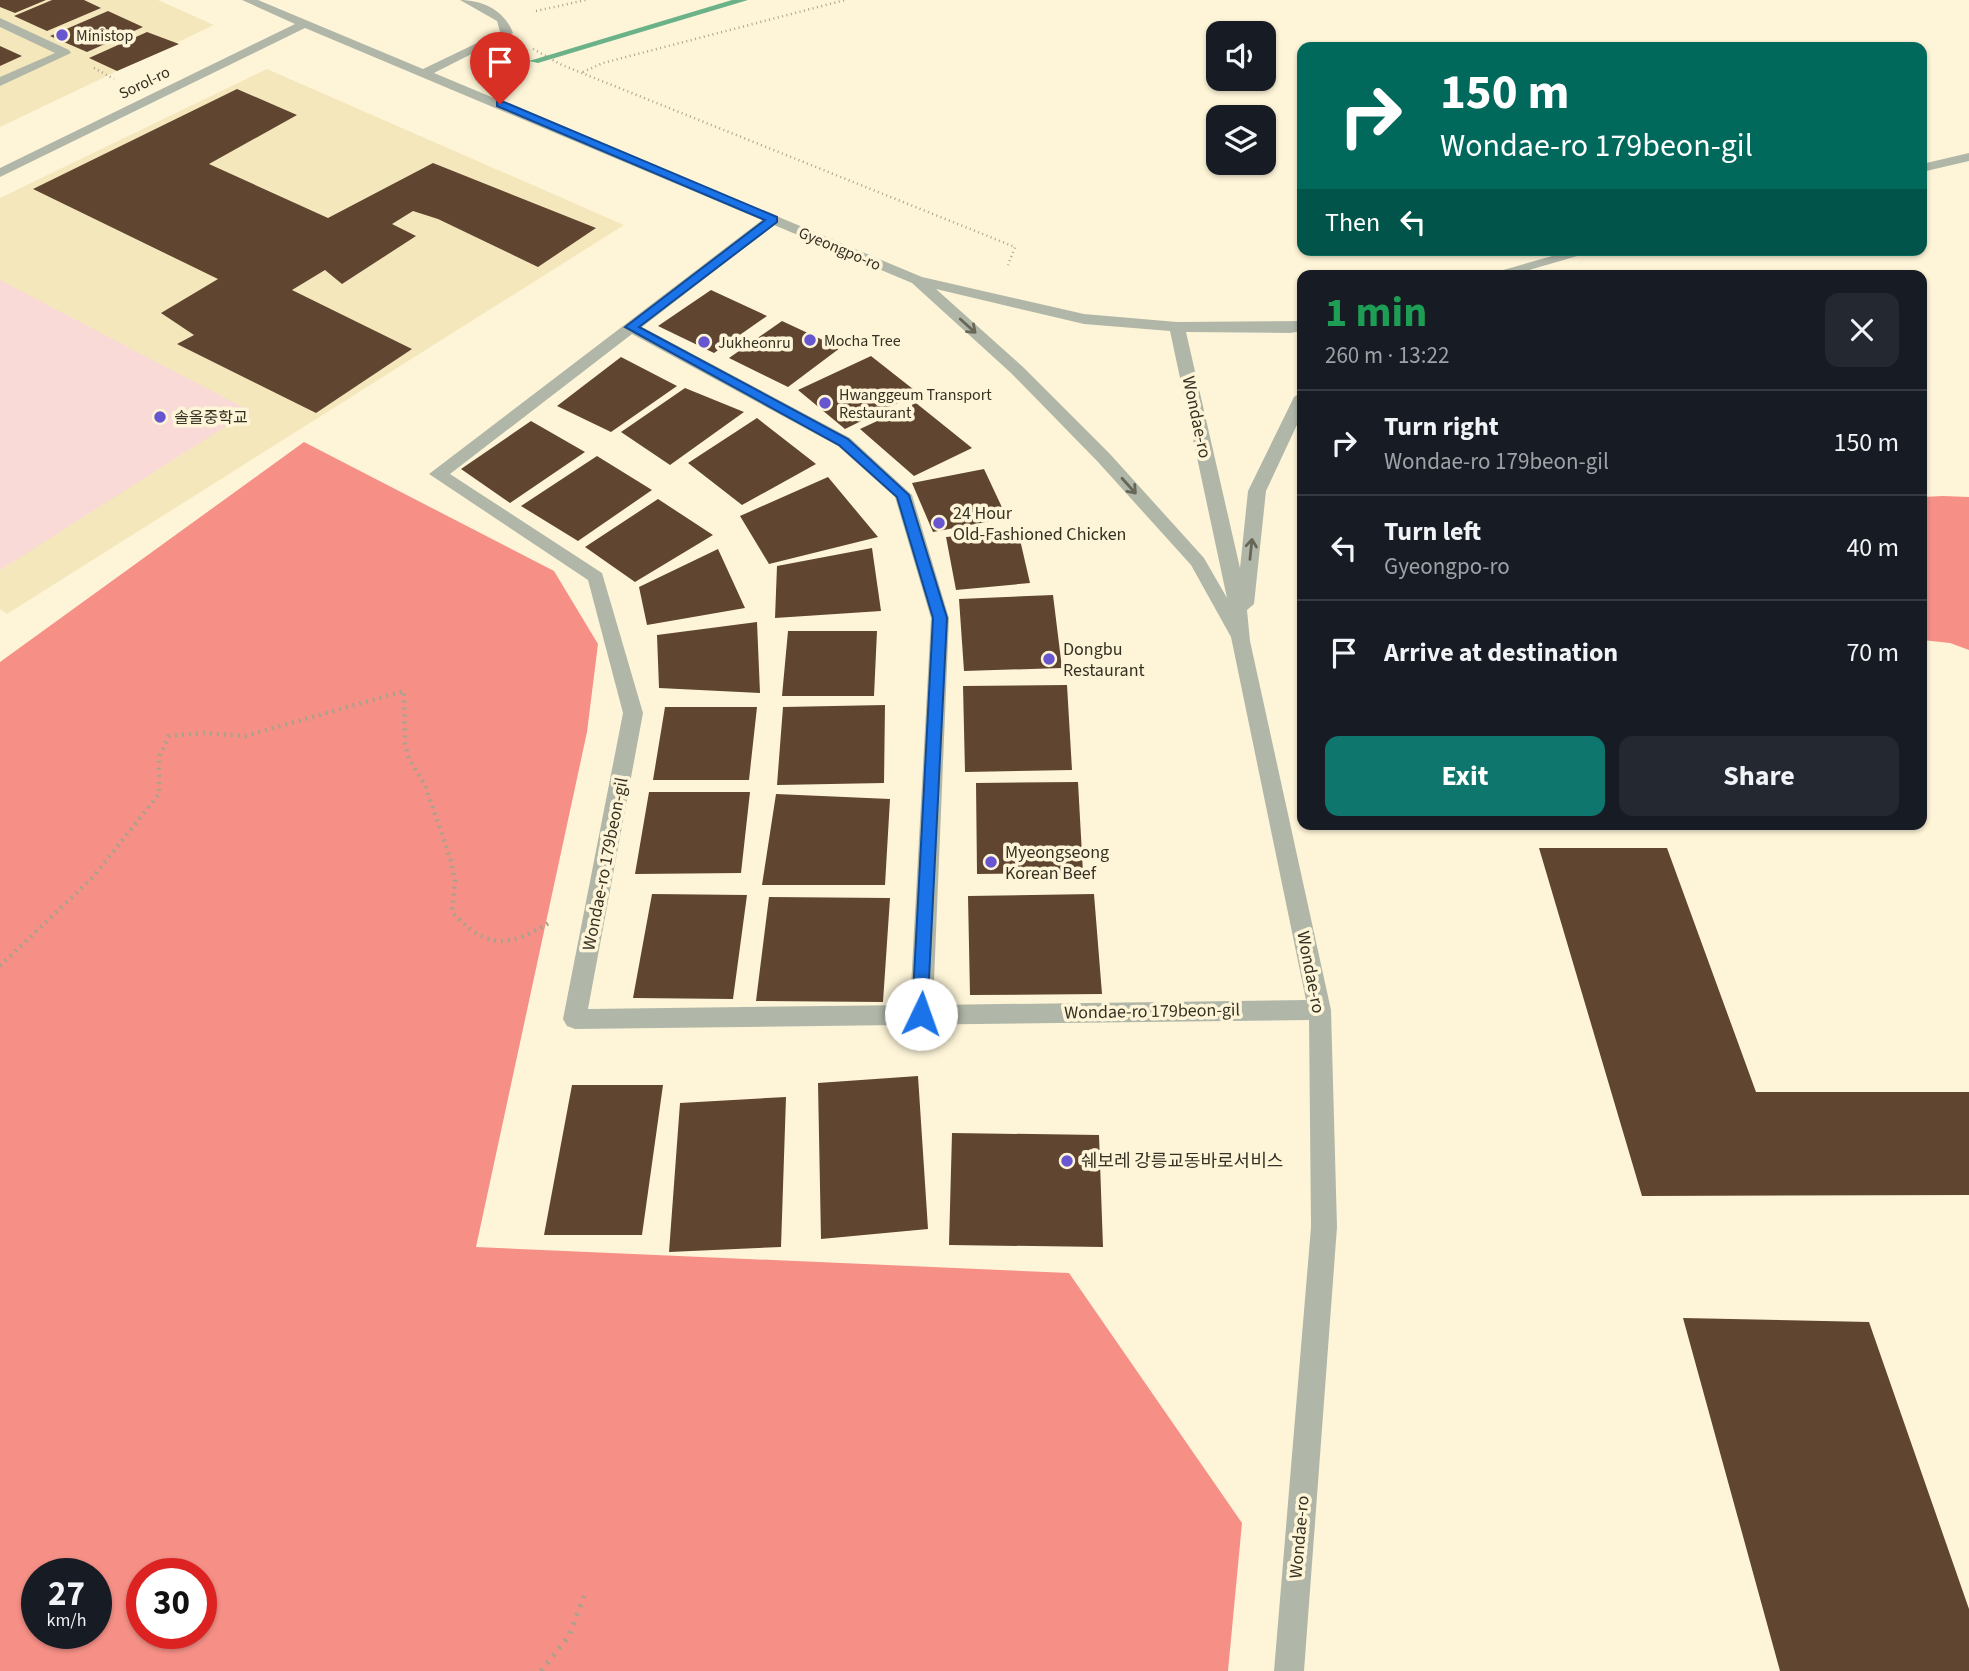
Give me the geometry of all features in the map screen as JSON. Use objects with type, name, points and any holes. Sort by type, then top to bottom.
[{"type":"street","name":"Gyeongpo-ro","points":[[248,0],[426,72],[917,280],[1084,319],[1177,327],[1297,327]]},
{"type":"street","points":[[426,72],[507,33],[502,19],[466,0]]},
{"type":"street","points":[[0,22],[65,53]]},
{"type":"street","name":"Sorol-ro","points":[[0,173],[304,24]]},
{"type":"street","points":[[0,82],[65,53]]},
{"type":"street","points":[[1927,167],[1969,157]]},
{"type":"street","name":"Wondae-ro 179beon-gil","points":[[773,219],[438,474],[596,577],[633,713],[575,1019],[1320,1010]]},
{"type":"street","points":[[1514,270],[1568,256]]},
{"type":"street","points":[[917,280],[1017,370],[1198,562],[1241,641]]},
{"type":"street","points":[[631,327],[844,442],[903,495],[940,618],[921,1014]]},
{"type":"street","name":"Wondae-ro","points":[[1177,327],[1234,583],[1241,641],[1320,1010],[1324,1227],[1289,1671]]},
{"type":"street","points":[[1241,641],[1257,491],[1297,407]]},
{"type":"path","points":[[502,19],[586,0]]},
{"type":"path","points":[[582,72],[603,63],[845,0]]},
{"type":"path","points":[[532,48],[562,65],[1015,247],[996,299]]},
{"type":"path","points":[[65,53],[150,99]]},
{"type":"path","points":[[0,966],[93,877],[159,794],[159,757],[169,736],[204,733],[245,736],[404,691],[409,760],[425,785],[451,861],[455,881],[453,912],[469,933],[493,944],[528,936],[599,894]]},
{"type":"path","points":[[541,1671],[569,1636],[584,1596]]},
{"type":"shaded area","points":[[0,0],[158,0],[214,25],[0,127]]},
{"type":"shaded area","name":"솔올중학교","points":[[267,69],[624,225],[7,614],[0,609],[0,198]]},
{"type":"shaded area","points":[[0,280],[250,411],[0,570]]},
{"type":"shaded area","points":[[304,442],[554,571],[598,644],[587,732],[476,1247],[1069,1273],[1242,1523],[1228,1671],[0,1671],[0,662]]},
{"type":"shaded area","points":[[1927,497],[1969,497],[1969,650],[1950,643],[1927,641]]},
{"type":"building","points":[[0,0],[46,0],[15,13],[0,7]]},
{"type":"building","points":[[52,0],[84,0],[101,8],[47,31],[14,16]]},
{"type":"building","points":[[108,11],[143,27],[87,52],[50,36]]},
{"type":"building","points":[[147,32],[179,44],[117,71],[89,58]]},
{"type":"building","points":[[0,46],[22,56],[0,66]]},
{"type":"building","points":[[237,89],[297,115],[209,164],[328,218],[433,163],[596,228],[538,267],[438,219],[413,211],[392,224],[416,236],[342,284],[325,270],[292,290],[412,349],[316,413],[177,344],[194,335],[161,313],[218,279],[33,189]]},
{"type":"building","points":[[711,290],[767,316],[714,353],[658,326]]},
{"type":"building","points":[[782,321],[840,348],[788,387],[729,358]]},
{"type":"building","points":[[871,356],[918,393],[845,429],[798,390]]},
{"type":"building","points":[[621,357],[677,386],[611,432],[557,406]]},
{"type":"building","points":[[685,388],[744,412],[670,465],[621,432]]},
{"type":"building","points":[[916,403],[972,448],[914,476],[860,429]]},
{"type":"building","points":[[757,418],[816,464],[742,505],[688,463]]},
{"type":"building","points":[[531,421],[585,452],[510,503],[461,469]]},
{"type":"building","points":[[597,456],[652,490],[578,541],[521,506]]},
{"type":"building","points":[[984,469],[1007,518],[933,532],[912,483]]},
{"type":"building","points":[[828,477],[878,537],[769,564],[740,516]]},
{"type":"building","points":[[658,499],[713,535],[635,582],[585,547]]},
{"type":"building","points":[[1018,531],[1030,583],[956,590],[946,537]]},
{"type":"building","points":[[872,548],[881,611],[775,618],[777,566]]},
{"type":"building","points":[[718,549],[745,608],[647,625],[639,587]]},
{"type":"building","points":[[1053,595],[1062,668],[964,671],[959,599]]},
{"type":"building","points":[[757,622],[760,693],[659,688],[657,635]]},
{"type":"building","points":[[788,631],[877,631],[874,696],[782,696]]},
{"type":"building","points":[[1067,685],[1072,770],[965,772],[963,686]]},
{"type":"building","points":[[885,705],[884,783],[777,785],[783,707]]},
{"type":"building","points":[[665,707],[757,707],[749,780],[653,780]]},
{"type":"building","points":[[1078,782],[1083,873],[977,874],[976,783]]},
{"type":"building","points":[[649,792],[750,792],[741,873],[635,874]]},
{"type":"building","points":[[776,794],[890,799],[885,885],[762,885]]},
{"type":"building","points":[[1539,848],[1667,848],[1756,1092],[1969,1092],[1969,1195],[1642,1196]]},
{"type":"building","points":[[652,894],[747,895],[733,999],[633,998]]},
{"type":"building","points":[[1094,894],[1102,994],[970,995],[968,896]]},
{"type":"building","points":[[769,897],[890,898],[883,1002],[756,1001]]},
{"type":"building","points":[[918,1076],[928,1229],[821,1239],[818,1083]]},
{"type":"building","points":[[572,1085],[663,1085],[642,1235],[544,1235]]},
{"type":"building","points":[[786,1097],[781,1247],[669,1252],[680,1103]]},
{"type":"building","points":[[952,1133],[1099,1135],[1103,1247],[949,1245]]},
{"type":"building","points":[[1683,1318],[1869,1322],[1969,1609],[1969,1671],[1780,1671]]},
{"type":"waterway","points":[[534,61],[743,0]]},
{"type":"place","name":"Ministop","points":[[62,35]]},
{"type":"place","name":"Mocha Tree","points":[[810,340]]},
{"type":"place","name":"Jukheonru","points":[[704,342]]},
{"type":"place","name":"Hwanggeum Transport Restaurant","points":[[825,403]]},
{"type":"place","name":"솔올중학교","points":[[160,417]]},
{"type":"place","name":"24 Hour Old-Fashioned Chicken","points":[[939,523]]},
{"type":"place","name":"Dongbu Restaurant","points":[[1049,659]]},
{"type":"place","name":"Myeongseong Korean Beef","points":[[991,862]]},
{"type":"place","name":"쉐보레 강릉교동바로서비스","points":[[1067,1161]]},
{"type":"route","points":[[500,104],[773,219],[631,327],[844,442],[903,495],[940,618],[921,1014]]}]
